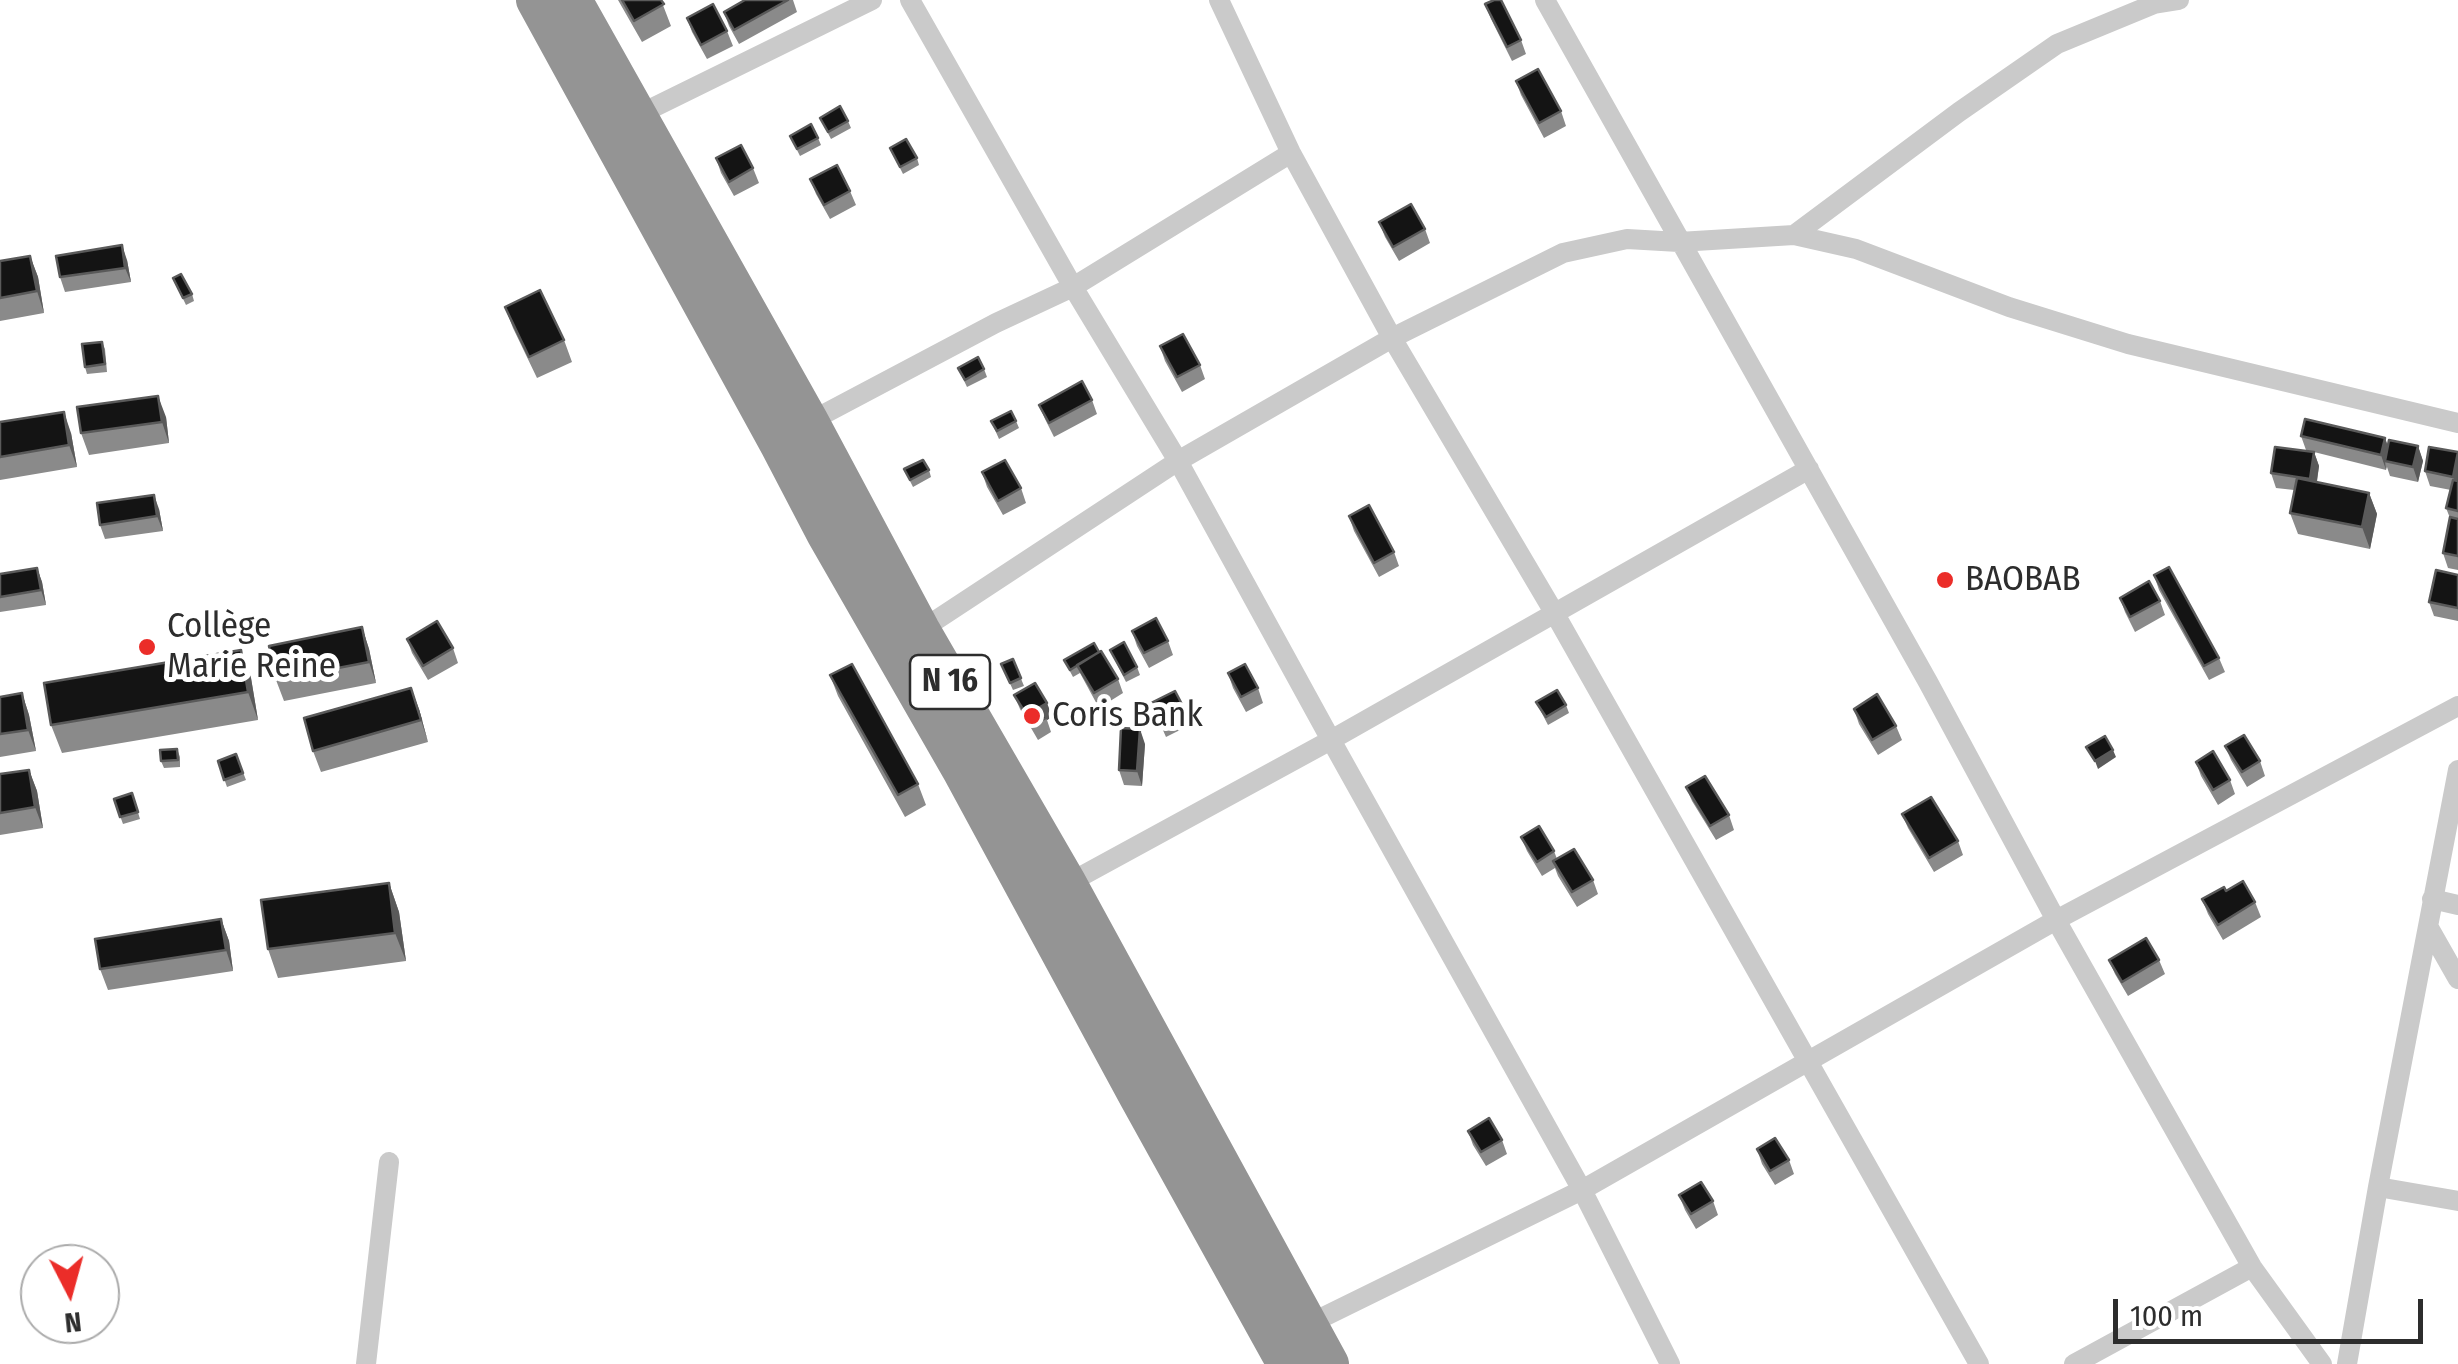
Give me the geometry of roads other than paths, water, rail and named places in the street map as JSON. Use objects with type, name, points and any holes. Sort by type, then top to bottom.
[{"type":"highway","name":"N 16","points":[[536,0],[622,124],[809,422],[962,770],[1138,1095],[1290,1344],[1328,1364]]},
{"type":"highway","name":"N 16","points":[[572,0],[622,124],[906,639],[1066,884],[1290,1344]]},
{"type":"street","points":[[622,124],[872,0]]},
{"type":"street","points":[[910,0],[1072,287],[1178,461],[1582,1190],[1670,1364]]},
{"type":"street","points":[[1219,0],[1291,154],[1392,338],[1555,614],[1979,1364]]},
{"type":"street","points":[[1545,0],[2252,1267],[2322,1364]]},
{"type":"street","points":[[1794,235],[2056,44],[2154,4],[2178,0]]},
{"type":"street","points":[[809,422],[1072,287],[1291,154]]},
{"type":"street","points":[[906,639],[1178,461],[1392,338],[1563,253],[1627,239],[1679,242],[1794,235],[1856,249],[2009,306],[2128,344],[2458,423]]},
{"type":"street","points":[[1066,884],[1330,740],[1809,469]]},
{"type":"street","points":[[1290,1344],[1582,1190],[2056,920],[2458,706]]},
{"type":"street","points":[[2347,1364],[2458,770]]},
{"type":"street","points":[[2432,899],[2458,905]]},
{"type":"street","points":[[2428,928],[2458,979]]},
{"type":"street","points":[[366,1364],[389,1162]]},
{"type":"street","points":[[2378,1187],[2458,1201]]},
{"type":"street","points":[[2074,1364],[2252,1267]]},
{"type":"place","name":"BAOBAB","points":[[1945,580]]},
{"type":"place","name":"Collège Marie Reine","points":[[147,647]]},
{"type":"place","name":"Coris Bank","points":[[1032,716]]}]
